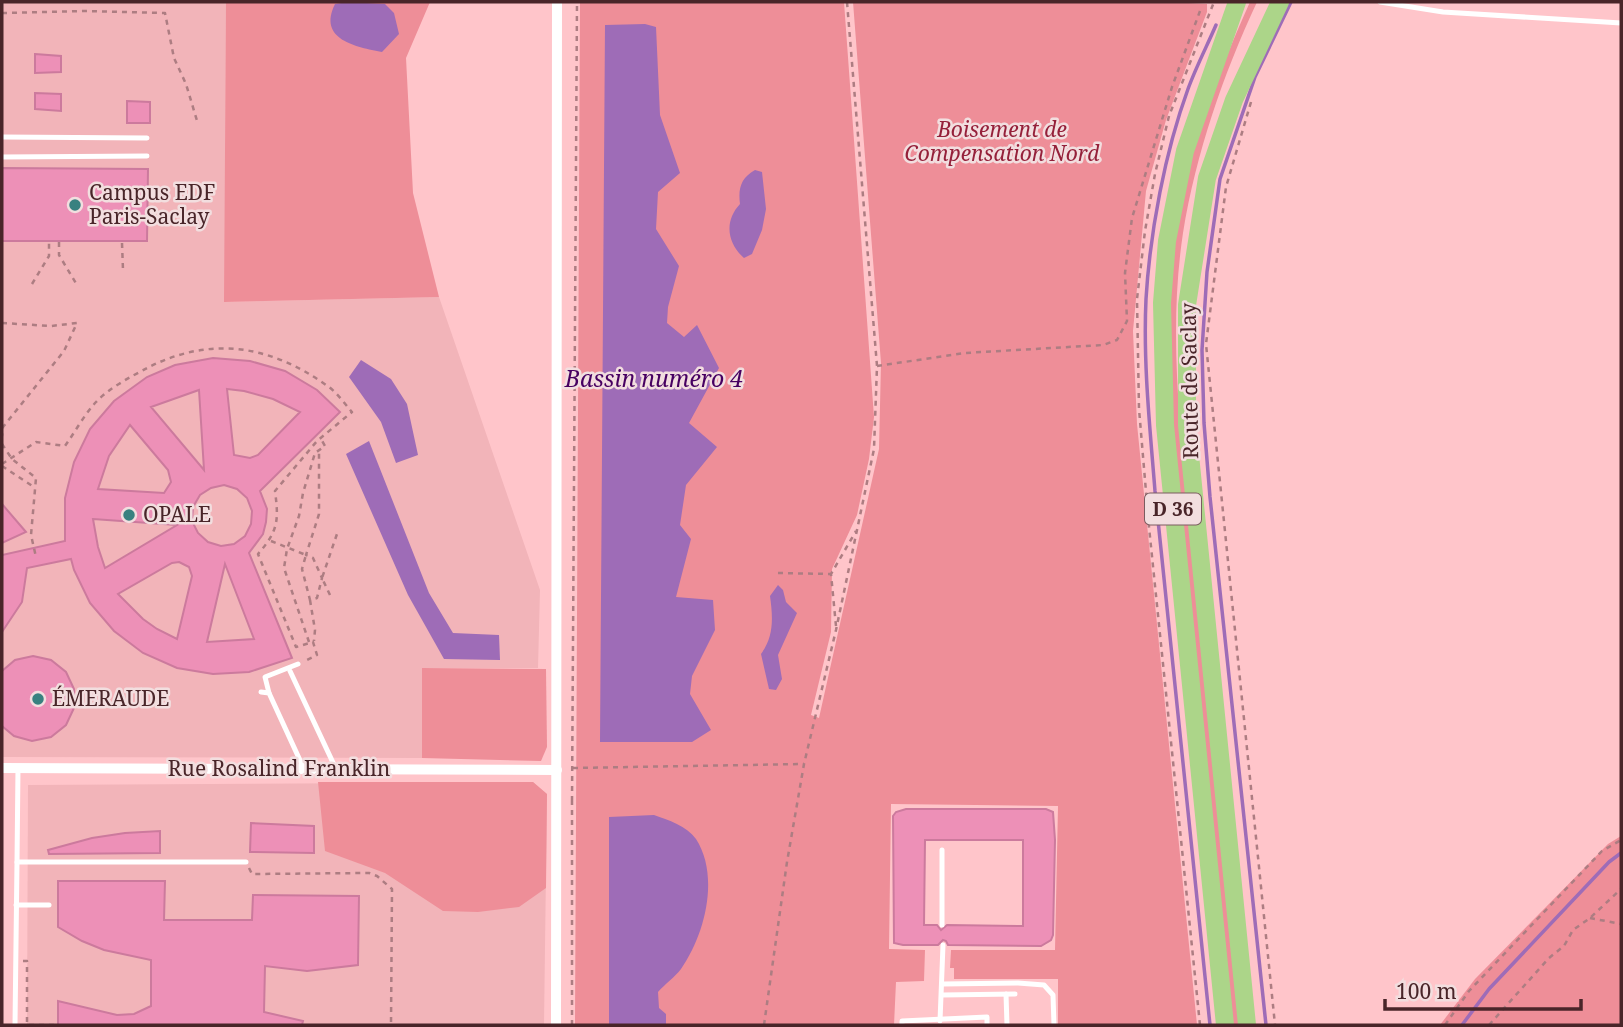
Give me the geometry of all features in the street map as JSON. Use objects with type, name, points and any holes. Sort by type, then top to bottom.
[{"type":"main road","name":"Route de Saclay","points":[[1224,1025],[1164,425],[1162,303],[1167,241],[1185,151],[1237,2]]},
{"type":"main road","name":"Route de Saclay","points":[[1247,1025],[1187,425],[1187,305],[1207,178],[1234,100],[1280,2]]},
{"type":"street","points":[[556,1025],[557,2]]},
{"type":"street","name":"Rue Rosalind Franklin","points":[[2,768],[556,770]]},
{"type":"lane","points":[[1380,2],[1443,12],[1621,23]]},
{"type":"lane","points":[[2,137],[147,138]]},
{"type":"lane","points":[[2,157],[147,156]]},
{"type":"lane","points":[[298,664],[265,677],[269,693],[304,769]]},
{"type":"lane","points":[[290,671],[336,769]]},
{"type":"lane","points":[[261,692],[269,693]]},
{"type":"lane","points":[[15,1025],[18,768]]},
{"type":"lane","points":[[942,850],[942,925]]},
{"type":"lane","points":[[17,862],[246,862]]},
{"type":"lane","points":[[16,905],[50,905]]},
{"type":"lane","points":[[940,1021],[943,945]]},
{"type":"lane","points":[[943,984],[1044,985],[1053,995],[1054,1025]]},
{"type":"lane","points":[[1006,994],[1007,1025]]},
{"type":"lane","points":[[942,995],[1016,994]]},
{"type":"lane","points":[[902,1023],[987,1017],[987,1025]]},
{"type":"path","points":[[572,1025],[577,2]]},
{"type":"path","points":[[764,1025],[804,764],[874,449],[877,366],[847,2]]},
{"type":"path","points":[[877,366],[965,353],[1103,345],[1117,341],[1127,321],[1125,274],[1132,218],[1172,87],[1200,11]]},
{"type":"path","points":[[2,13],[164,13],[174,58],[186,84],[198,124]]},
{"type":"path","points":[[1251,102],[1226,187],[1206,344],[1275,1025]]},
{"type":"path","points":[[32,284],[49,256],[49,243]]},
{"type":"path","points":[[60,243],[59,255],[77,285]]},
{"type":"path","points":[[122,243],[122,270]]},
{"type":"path","points":[[2,322],[51,326],[77,323],[64,351],[3,427],[2,436]]},
{"type":"path","points":[[36,487],[2,465],[36,443],[65,446],[96,401],[133,375],[172,355],[228,347],[255,351],[280,360],[328,386],[352,412],[321,439],[275,491],[278,518],[270,540],[258,554],[296,647],[311,642],[316,630],[302,569],[319,514],[319,449]]},
{"type":"path","points":[[298,664],[317,655],[284,568],[314,453],[325,446],[321,439]]},
{"type":"path","points":[[2,444],[12,459],[36,478],[31,535],[36,557]]},
{"type":"path","points":[[836,629],[831,574],[858,528]]},
{"type":"path","points":[[310,600],[317,598],[338,531]]},
{"type":"path","points":[[270,540],[313,558],[330,595]]},
{"type":"path","points":[[778,573],[831,574]]},
{"type":"path","points":[[572,768],[804,764]]},
{"type":"path","points":[[556,802],[572,801]]},
{"type":"path","points":[[1445,1025],[1469,991],[1602,851],[1621,840]]},
{"type":"path","points":[[246,862],[252,874],[369,873],[377,876],[391,889],[391,1025]]},
{"type":"path","points":[[1489,1025],[1549,958],[1564,946],[1573,930],[1621,889]]},
{"type":"path","points":[[1590,918],[1621,924]]},
{"type":"path","points":[[16,961],[27,961],[27,1025],[54,1025]]},
{"type":"shaded area","points":[[2,2],[226,2],[225,302],[439,297],[540,590],[538,668],[423,668],[422,758],[2,757]]},
{"type":"shaded area","points":[[533,782],[547,794],[544,1025],[27,1025],[28,785]]},
{"type":"green space","points":[[226,2],[430,2],[406,58],[413,193],[439,297],[224,302]]},
{"type":"green space","name":"Boisement de Compensation Nord","points":[[580,2],[844,2],[874,417],[869,459],[857,515],[832,569],[831,632],[811,715],[819,718],[879,449],[881,363],[853,2],[1207,4],[1207,12],[1166,120],[1146,191],[1133,331],[1137,424],[1197,1025],[1058,1025],[1058,979],[954,979],[954,968],[950,968],[951,950],[1055,950],[1058,806],[891,804],[889,949],[925,950],[924,981],[896,982],[894,1025],[575,1025]]},
{"type":"green space","points":[[1250,2],[1257,2],[1222,86],[1195,173],[1183,233],[1176,317],[1182,445],[1239,1025],[1232,1025],[1175,450],[1171,402],[1170,307],[1179,212],[1191,158],[1218,79]]},
{"type":"green space","points":[[422,668],[546,669],[547,747],[541,761],[422,758]]},
{"type":"green space","points":[[318,782],[533,782],[547,794],[546,888],[519,907],[478,912],[443,911],[385,873],[325,851]]},
{"type":"green space","points":[[1621,836],[1621,1025],[1440,1025],[1475,979],[1608,844]]},
{"type":"water","points":[[335,4],[385,4],[394,13],[399,34],[382,52],[351,44],[335,34],[331,26],[331,16]]},
{"type":"water","name":"Bassin numéro 4","points":[[645,24],[656,27],[660,115],[680,173],[658,192],[656,229],[679,266],[668,307],[667,323],[684,337],[697,325],[719,368],[689,423],[717,447],[686,485],[680,525],[691,539],[676,597],[713,600],[715,630],[692,676],[690,694],[711,730],[692,742],[600,742],[605,25]]},
{"type":"water","points":[[755,170],[762,172],[766,209],[762,230],[752,254],[744,258],[731,239],[730,225],[731,218],[740,204],[742,184],[746,176]]},
{"type":"water","points":[[361,360],[391,379],[407,404],[418,455],[396,463],[381,422],[349,377]]},
{"type":"water","points":[[369,441],[429,593],[453,633],[499,635],[500,660],[444,659],[408,595],[346,454]]},
{"type":"water","points":[[778,585],[783,590],[786,602],[797,613],[778,655],[782,679],[776,690],[769,689],[761,654],[772,626],[770,596]]},
{"type":"water","points":[[654,815],[671,821],[692,834],[703,854],[708,887],[703,923],[690,955],[679,972],[658,992],[659,1008],[666,1014],[666,1025],[609,1025],[609,817]]},
{"type":"building","points":[[35,54],[61,56],[61,72],[35,73]]},
{"type":"building","points":[[35,93],[61,94],[61,111],[35,109]]},
{"type":"building","points":[[127,101],[150,102],[150,123],[127,123]]},
{"type":"building","name":"Campus EDF Paris-Saclay","points":[[2,168],[148,169],[147,241],[2,241]]},
{"type":"building","name":"OPALE","points":[[213,358],[250,361],[285,371],[317,390],[340,412],[260,491],[267,509],[266,522],[263,534],[249,553],[292,658],[249,672],[213,674],[177,668],[143,653],[114,631],[90,603],[71,559],[27,568],[22,602],[2,632],[2,555],[65,541],[65,498],[74,462],[90,429],[114,401],[147,377],[175,365]],"holes":[[[227,389],[273,399],[300,412],[258,455],[250,458],[234,455]],[[199,390],[204,470],[151,407]],[[130,425],[168,470],[171,482],[164,493],[98,489],[109,456]],[[224,485],[237,489],[247,498],[252,511],[251,524],[245,536],[234,544],[221,546],[208,542],[198,533],[192,521],[193,507],[200,495],[211,488]],[[93,519],[177,525],[105,568]],[[179,562],[189,567],[192,576],[177,639],[143,619],[118,594],[172,563]],[[225,564],[254,639],[207,642]]]},
{"type":"building","points":[[2,504],[26,532],[2,543]]},
{"type":"building","name":"ÉMERAUDE","points":[[33,656],[51,660],[66,672],[74,689],[74,708],[66,725],[51,737],[32,741],[14,736],[2,726],[2,671],[15,660]]},
{"type":"building","points":[[906,809],[1046,809],[1053,812],[1055,840],[1051,940],[1041,946],[948,945],[943,940],[938,945],[894,943],[893,816]],"holes":[[[925,840],[1023,840],[1023,926],[947,925],[941,930],[937,925],[924,925]]]},
{"type":"building","points":[[251,823],[314,826],[314,853],[250,852]]},
{"type":"building","points":[[160,831],[160,853],[49,854],[48,850],[92,838]]},
{"type":"building","points":[[58,881],[165,881],[164,920],[252,920],[253,895],[359,896],[358,965],[307,971],[265,966],[264,1012],[303,1021],[302,1025],[58,1025],[58,1001],[117,1015],[134,1014],[151,1006],[151,960],[104,950],[58,927]]},
{"type":"waterway","points":[[1266,1025],[1210,497],[1202,350],[1207,272],[1220,179],[1255,77],[1291,2]]},
{"type":"waterway","points":[[1210,1025],[1155,491],[1145,323],[1151,247],[1166,165],[1188,89],[1216,25]]},
{"type":"waterway","points":[[1462,1025],[1489,989],[1609,862],[1621,853]]},
{"type":"place","name":"Campus EDF Paris-Saclay","points":[[75,205]]},
{"type":"place","name":"OPALE","points":[[129,515]]},
{"type":"place","name":"ÉMERAUDE","points":[[38,699]]}]
